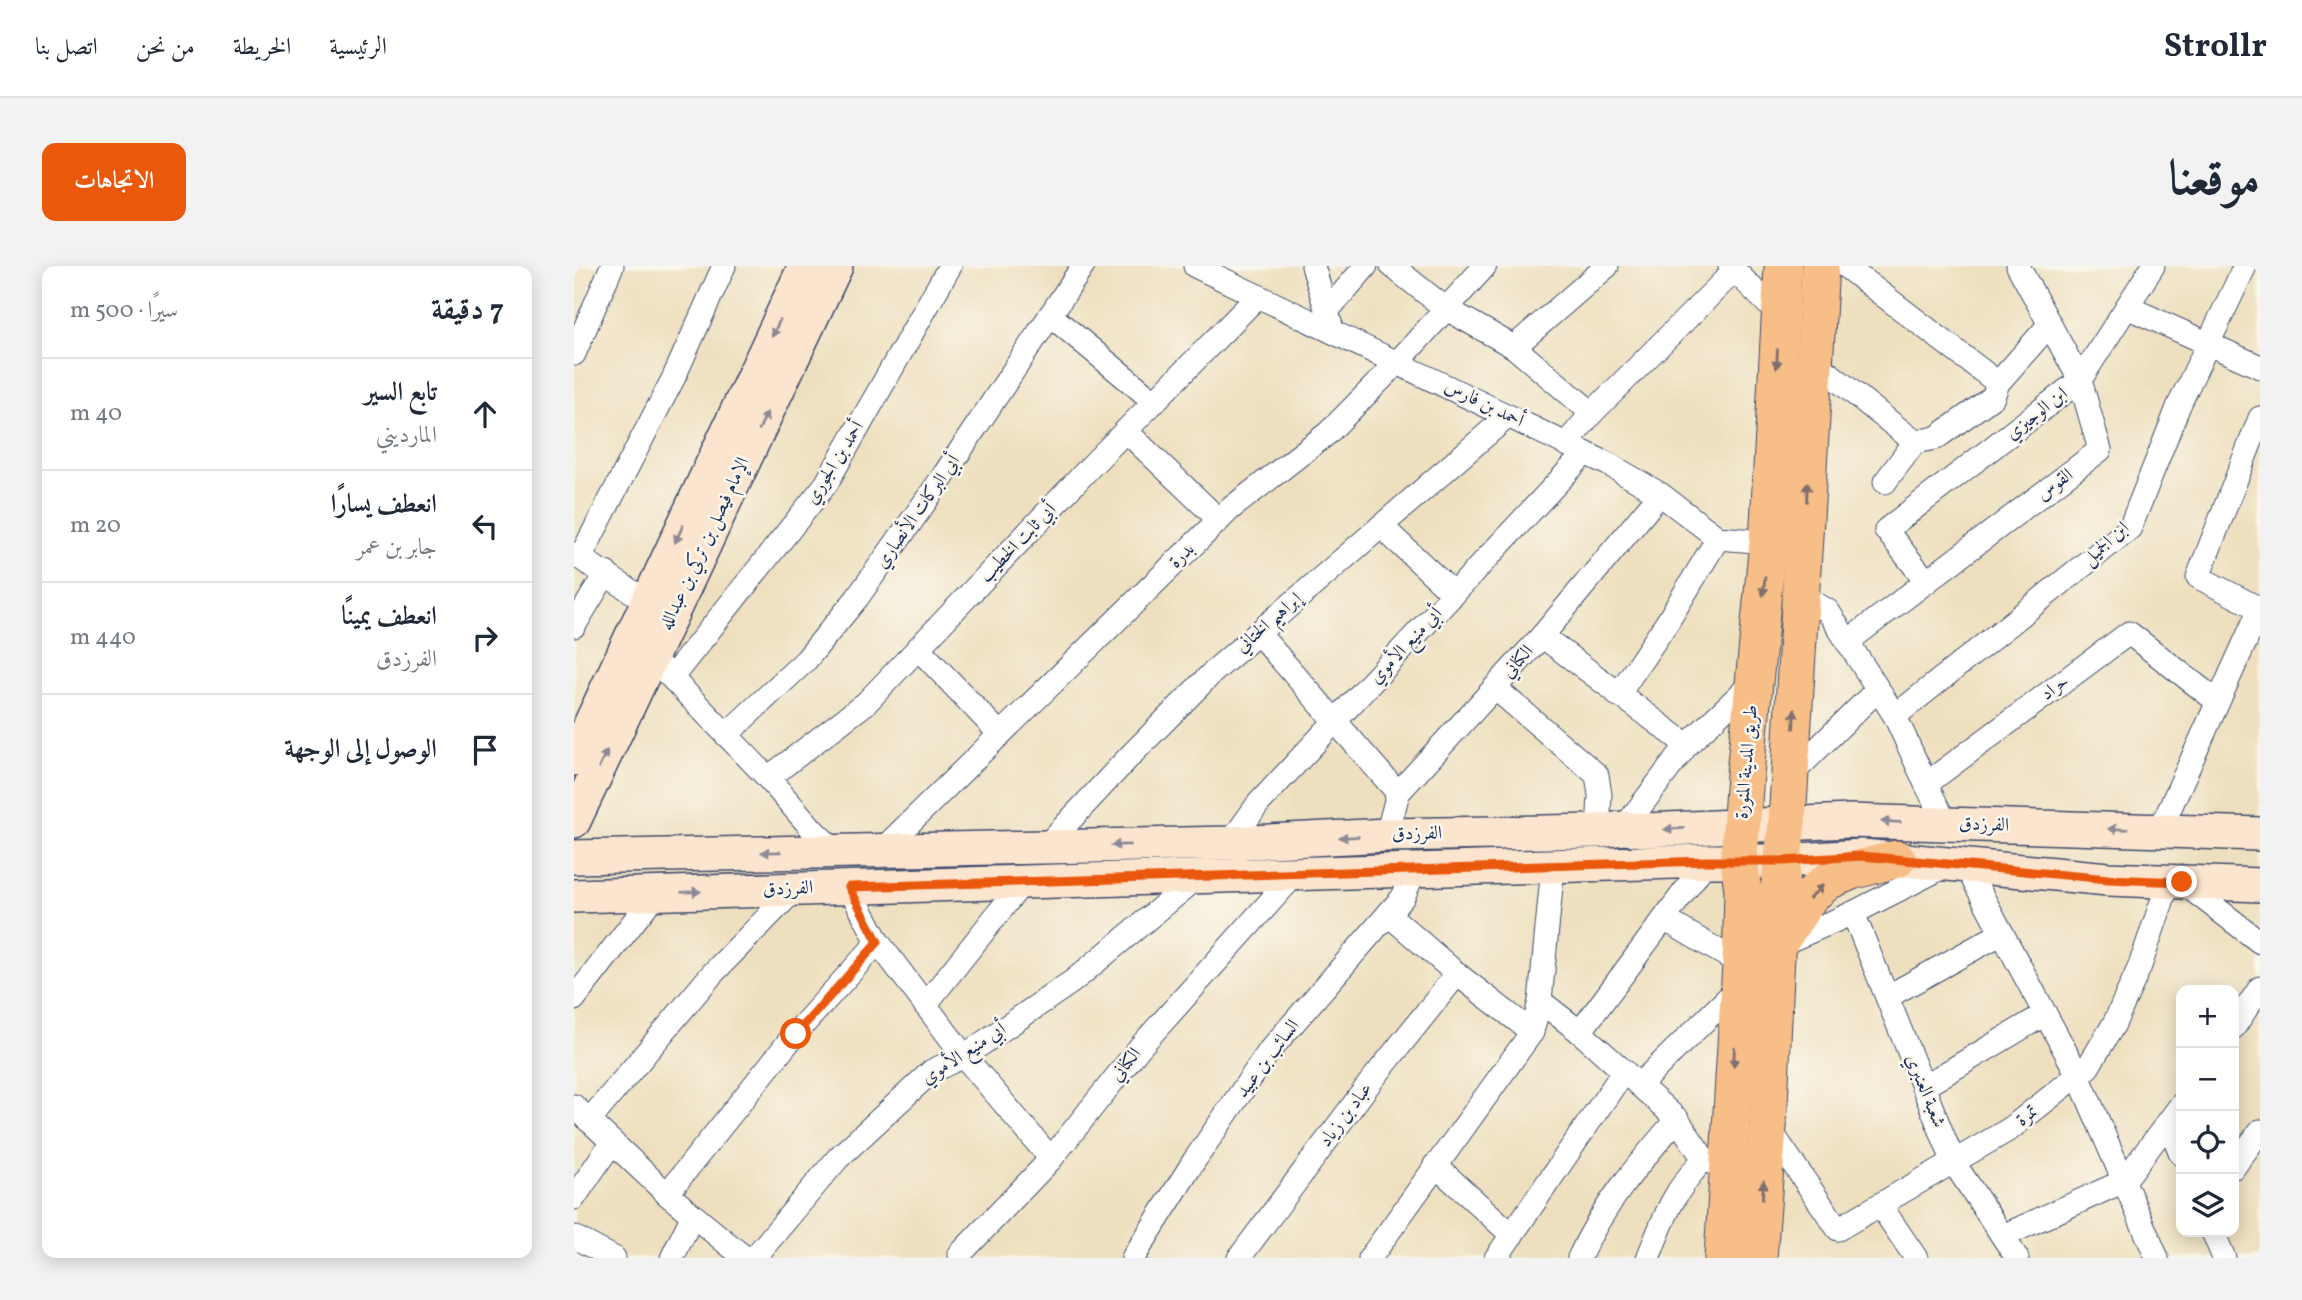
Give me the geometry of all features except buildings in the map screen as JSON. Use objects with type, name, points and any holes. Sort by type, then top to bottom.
[{"type":"main road","name":"الإمام فيصل بن تركي بن عبدالله","points":[[574,759],[805,266]]},
{"type":"main road","name":"الإمام فيصل بن تركي بن عبدالله","points":[[574,821],[662,668],[836,266]]},
{"type":"main road","name":"طريق المدينة المنورة","points":[[1749,1258],[1716,1160],[1740,976],[1743,891],[1729,848],[1755,680],[1769,542],[1783,266]]},
{"type":"main road","name":"طريق المدينة المنورة","points":[[1749,1258],[1768,1126],[1779,890],[1787,823],[1815,362],[1828,268]]},
{"type":"main road","name":"الفرزدق","points":[[574,896],[1553,866],[1729,848],[1787,823],[1850,821],[2260,834]]},
{"type":"main road","name":"الفرزدق","points":[[574,856],[1230,843],[1387,835],[1644,830],[1783,861],[1862,856],[2108,879],[2260,885]]},
{"type":"main road","points":[[1776,947],[1810,896],[1828,881],[1851,871],[1896,859]]},
{"type":"street","points":[[574,354],[612,266]]},
{"type":"street","points":[[648,602],[577,556],[674,377],[724,266]]},
{"type":"street","name":"أحمد بن الجوري","points":[[662,668],[826,484],[950,266]]},
{"type":"street","name":"أبي البركات الأنصاري","points":[[726,735],[806,660],[857,598],[940,481],[1083,266]]},
{"type":"street","name":"أحمد بن فارس","points":[[1195,266],[1258,296],[1330,322],[1397,363],[1575,448],[1660,494],[1718,538]]},
{"type":"street","points":[[1312,266],[1330,322]]},
{"type":"street","points":[[1330,322],[1366,266]]},
{"type":"street","points":[[1392,266],[1446,308],[1514,347],[1592,413]]},
{"type":"street","name":"بدرة","points":[[882,850],[1219,520],[1328,433],[1397,363],[1485,266]]},
{"type":"street","points":[[1514,347],[1607,266]]},
{"type":"street","name":"القوس","points":[[1847,642],[2100,450],[2080,380],[2018,266]]},
{"type":"street","name":"ابن الوجيزي","points":[[1927,582],[1886,530],[2080,380],[2153,266]]},
{"type":"street","name":"ابن الجميل","points":[[1895,716],[2130,528],[2179,405],[2245,266]]},
{"type":"street","points":[[1732,268],[1780,316]]},
{"type":"street","name":"أبي منيع الأموي","points":[[1230,843],[1258,804],[1454,594],[1575,448],[1592,413],[1732,268]]},
{"type":"street","points":[[1828,268],[1998,383]]},
{"type":"street","name":"أبي ثابت الخطيب","points":[[768,778],[866,703],[1258,296]]},
{"type":"street","points":[[2127,307],[2260,367]]},
{"type":"street","points":[[1050,315],[1155,402]]},
{"type":"street","points":[[1885,482],[1915,442],[1936,438],[1993,397],[1998,383],[2050,324]]},
{"type":"street","points":[[1815,362],[1915,442]]},
{"type":"street","name":"إبراهيم الختاني","points":[[1046,846],[1213,672],[1508,416]]},
{"type":"street","points":[[2160,831],[2218,702],[2252,643],[2260,609],[2198,577],[2260,418]]},
{"type":"street","points":[[1126,431],[1219,520]]},
{"type":"street","name":"الكناني","points":[[1387,835],[1398,793],[1542,636],[1660,494]]},
{"type":"street","points":[[1381,526],[1454,594]]},
{"type":"street","points":[[1618,695],[1668,621],[1718,538],[1769,542]]},
{"type":"street","points":[[574,626],[606,573]]},
{"type":"street","points":[[1801,595],[1828,611],[1878,689],[1895,716],[1946,824]]},
{"type":"street","points":[[1258,633],[1398,793]]},
{"type":"street","name":"حراد","points":[[1926,784],[2129,633],[2218,702]]},
{"type":"street","points":[[1542,636],[1687,745]]},
{"type":"street","points":[[918,648],[1000,734]]},
{"type":"street","points":[[662,668],[835,851]]},
{"type":"street","points":[[1611,830],[1687,745],[1755,680]]},
{"type":"street","points":[[1495,688],[1597,775],[1611,830]]},
{"type":"street","points":[[1790,776],[1878,689]]},
{"type":"street","points":[[1580,1032],[1664,919],[1729,848]]},
{"type":"street","points":[[1776,947],[1958,865],[2002,933],[2078,1075],[2157,1258]]},
{"type":"street","points":[[1370,1258],[1532,1032],[1539,1001],[1553,866]]},
{"type":"street","name":"السائب بن عبيد","points":[[1133,1258],[1194,1161],[1270,1050],[1403,897],[1415,870]]},
{"type":"street","name":"الكناني","points":[[960,1258],[960,1254],[1051,1159],[1140,1047],[1296,873]]},
{"type":"street","name":"أبي منيع الأموي","points":[[754,1258],[838,1158],[932,1071],[964,1056],[1073,981],[1199,876]]},
{"type":"street","points":[[925,1005],[1023,882]]},
{"type":"street","points":[[2175,882],[2260,942]]},
{"type":"street","name":"تمرة","points":[[1768,1126],[1838,1230],[1954,1163],[2010,1129],[2088,1067],[2114,1024],[2175,882]]},
{"type":"street","points":[[849,887],[878,942],[964,1056],[1051,1159]]},
{"type":"street","points":[[746,1258],[667,1194],[582,1113],[795,889]]},
{"type":"street","points":[[574,999],[656,893]]},
{"type":"street","name":"شعبة العنبري","points":[[1853,913],[1954,1163],[2017,1258]]},
{"type":"street","points":[[1388,915],[1457,974],[1532,1032]]},
{"type":"street","points":[[1496,1258],[1631,1078],[1740,976],[1664,919]]},
{"type":"street","points":[[1887,997],[2002,933]]},
{"type":"street","points":[[667,1194],[796,1034],[878,942]]},
{"type":"street","name":"عباد بن زياد","points":[[1239,1258],[1369,1084],[1457,974]]},
{"type":"street","points":[[2239,1020],[2260,988]]},
{"type":"street","points":[[1539,1001],[1580,1032],[1677,1119],[1716,1160],[1683,1181],[1672,1199],[1648,1258]]},
{"type":"street","points":[[1923,1087],[2045,1014]]},
{"type":"street","points":[[2003,1236],[2124,1181],[2175,1114]]},
{"type":"street","points":[[1579,1258],[1590,1234],[1635,1168],[1677,1119]]},
{"type":"street","points":[[2239,1160],[2260,1130]]},
{"type":"street","points":[[574,1198],[612,1142]]},
{"type":"street","points":[[1435,1165],[1512,1235]]},
{"type":"street","points":[[1880,1205],[1916,1258]]},
{"type":"street","points":[[672,1258],[692,1215]]},
{"type":"street","points":[[574,1237],[613,1258]]},
{"type":"street","points":[[2215,1237],[2224,1258]]},
{"type":"route","points":[[796,1034],[878,942],[849,887],[1739,860],[1783,861],[1862,856],[2108,879],[2182,882]]}]
